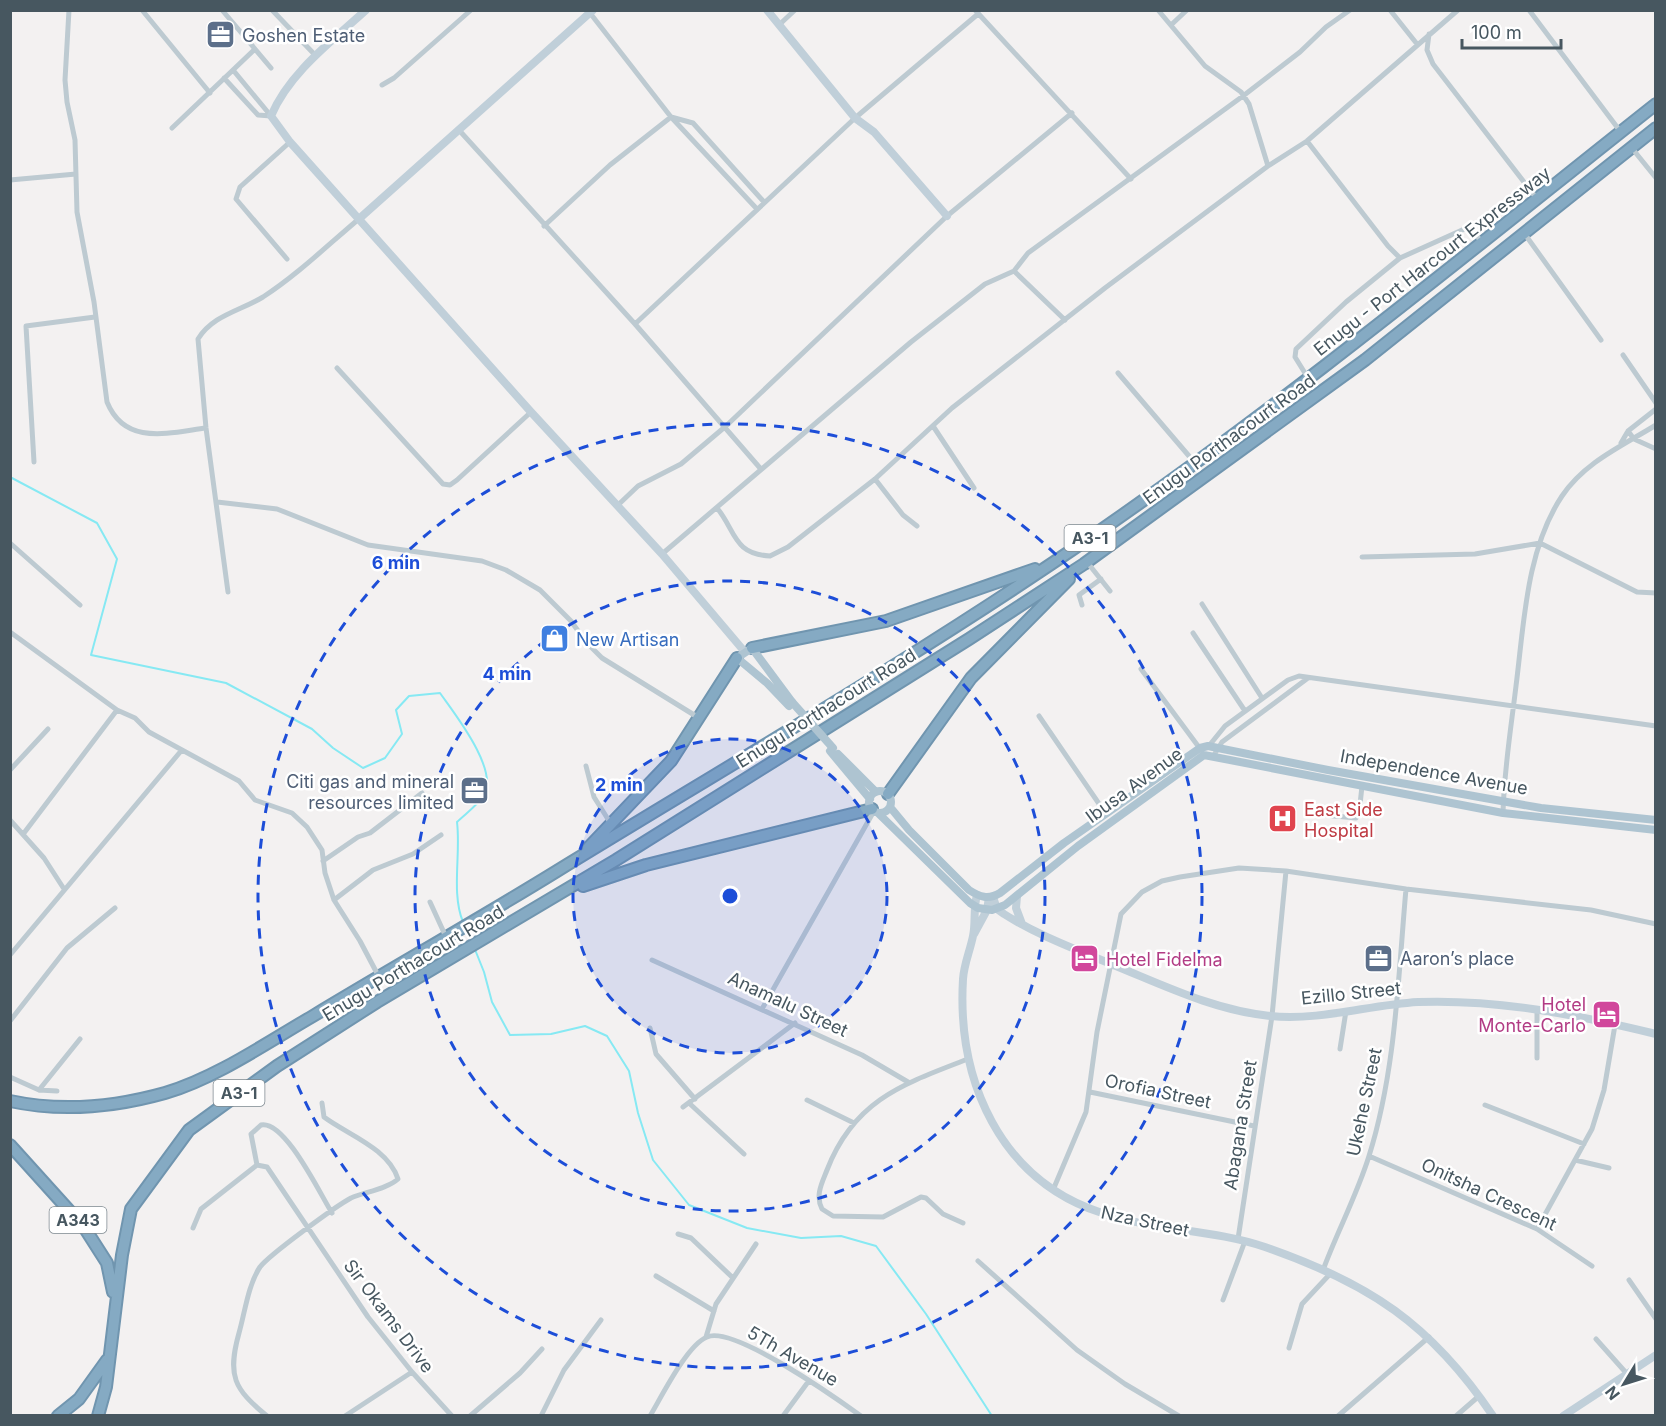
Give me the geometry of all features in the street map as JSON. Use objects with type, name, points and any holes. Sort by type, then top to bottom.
[{"type":"highway","name":"Enugu - Port Harcourt Expressway","points":[[10,1101],[56,1108],[84,1107],[167,1092],[202,1077],[269,1042],[486,916],[830,705],[1055,561],[1195,463],[1309,379],[1656,104]]},
{"type":"highway","name":"Enugu Porthacourt Road","points":[[108,1359],[122,1255],[131,1209],[189,1130],[277,1066],[377,1002],[558,896],[969,639],[1086,563],[1304,407],[1656,128]]},
{"type":"highway","points":[[580,858],[671,761],[744,652],[886,621],[1055,561]]},
{"type":"highway","points":[[888,794],[970,678],[1086,563]]},
{"type":"highway","points":[[558,896],[646,865],[874,805]]},
{"type":"highway","name":"A343","points":[[10,1145],[84,1227],[102,1254],[111,1276],[115,1311]]},
{"type":"highway","name":"A343","points":[[58,1416],[79,1399],[108,1359]]},
{"type":"highway","name":"A343","points":[[98,1416],[106,1387],[108,1359]]},
{"type":"main road","points":[[744,652],[767,683],[791,704]]},
{"type":"main road","points":[[744,652],[831,750],[874,805],[974,906]]},
{"type":"main road","name":"Independence Avenue","points":[[1208,751],[1380,785],[1503,813],[1656,830]]},
{"type":"main road","name":"Independence Avenue","points":[[1208,751],[1362,786],[1380,785],[1656,820]]},
{"type":"main road","name":"Ibusa Avenue","points":[[991,897],[1106,814],[1208,751]]},
{"type":"main road","name":"Ibusa Avenue","points":[[974,906],[987,910],[997,909],[1017,896],[1078,846],[1208,751]]},
{"type":"main road","points":[[888,794],[891,800],[890,807],[884,813],[874,805],[888,794]]},
{"type":"main road","points":[[890,807],[927,848],[977,895],[991,897]]},
{"type":"street","points":[[69,10],[65,80],[67,102],[73,123],[76,212],[95,317],[107,402],[112,415],[127,429],[158,434],[206,429]]},
{"type":"street","points":[[142,10],[210,93]]},
{"type":"street","points":[[222,10],[271,68]]},
{"type":"street","points":[[272,10],[316,56]]},
{"type":"street","points":[[271,116],[279,96],[316,56],[366,10]]},
{"type":"street","points":[[382,85],[394,78],[471,10]]},
{"type":"street","points":[[767,10],[855,118],[874,132],[947,216]]},
{"type":"street","points":[[780,24],[795,10]]},
{"type":"street","points":[[1158,10],[1205,66],[1233,84],[1243,96],[1256,122],[1268,166]]},
{"type":"street","points":[[1171,25],[1187,10]]},
{"type":"street","points":[[662,554],[760,468],[985,284],[1014,270],[1028,253],[1243,96],[1350,10]]},
{"type":"street","points":[[717,508],[730,525],[736,542],[755,553],[770,556],[788,548],[875,479],[933,426],[1065,320],[1268,166],[1307,141],[1458,10]]},
{"type":"street","points":[[1529,10],[1620,131]]},
{"type":"street","points":[[1389,11],[1417,44]]},
{"type":"street","points":[[228,592],[206,429],[198,339],[205,327],[232,310],[262,297],[360,218],[592,12],[671,117],[756,208]]},
{"type":"street","points":[[635,324],[756,208],[977,12],[1131,180]]},
{"type":"street","points":[[1429,34],[1427,50],[1433,64],[1537,199]]},
{"type":"street","points":[[172,128],[255,49]]},
{"type":"street","points":[[233,70],[290,142],[531,412],[662,554],[744,652]]},
{"type":"street","points":[[224,78],[258,115],[271,116]]},
{"type":"street","points":[[618,505],[638,486],[681,464],[726,426],[947,216],[1072,113]]},
{"type":"street","points":[[671,117],[693,123],[764,202]]},
{"type":"street","points":[[544,226],[610,165],[671,117]]},
{"type":"street","points":[[458,129],[726,426],[760,468]]},
{"type":"street","points":[[1307,141],[1388,246],[1400,258]]},
{"type":"street","points":[[287,259],[236,200],[240,187],[290,142]]},
{"type":"street","points":[[1631,147],[1656,178]]},
{"type":"street","points":[[10,180],[76,174]]},
{"type":"street","points":[[1309,379],[1295,357],[1296,349],[1346,302],[1400,258],[1471,226],[1482,243]]},
{"type":"street","points":[[1524,233],[1601,340]]},
{"type":"street","points":[[1014,270],[1065,320]]},
{"type":"street","points":[[34,462],[26,326],[95,317]]},
{"type":"street","points":[[1623,355],[1656,403]]},
{"type":"street","points":[[337,368],[443,484],[450,485],[457,480],[531,412]]},
{"type":"street","points":[[1118,373],[1195,463]]},
{"type":"street","points":[[1621,443],[1628,431],[1656,409]]},
{"type":"street","points":[[1503,813],[1527,603],[1540,543],[1562,496],[1599,458],[1621,443],[1634,439],[1656,425]]},
{"type":"street","points":[[933,426],[974,488]]},
{"type":"street","points":[[1628,431],[1634,439],[1656,449]]},
{"type":"street","points":[[875,479],[903,515],[917,526]]},
{"type":"street","points":[[217,502],[277,510],[368,545],[482,561],[506,570],[540,590],[571,621],[586,642],[602,658],[699,718]]},
{"type":"street","points":[[10,543],[80,604]]},
{"type":"street","points":[[1362,557],[1475,554],[1540,543],[1636,592],[1656,594]]},
{"type":"street","points":[[1086,563],[1110,591]]},
{"type":"street","points":[[1082,605],[1079,595],[1101,579]]},
{"type":"street","points":[[1202,604],[1262,698]]},
{"type":"street","points":[[10,632],[117,710],[135,718],[149,732],[181,751],[214,765],[238,781],[255,800],[292,813],[317,840],[322,850],[334,900],[360,941],[378,977]]},
{"type":"street","points":[[1193,633],[1245,711]]},
{"type":"street","points":[[1141,669],[1208,751]]},
{"type":"street","name":"Ibusa Avenue","points":[[1208,751],[1216,735],[1294,676],[1406,689],[1656,726]]},
{"type":"street","name":"Ibusa Avenue","points":[[1208,751],[1308,678]]},
{"type":"street","points":[[24,833],[117,710]]},
{"type":"street","points":[[1039,716],[1078,769],[1106,814]]},
{"type":"street","points":[[10,770],[48,729]]},
{"type":"street","points":[[10,955],[181,751]]},
{"type":"street","points":[[586,766],[594,797],[612,825]]},
{"type":"street","points":[[1312,814],[1356,818],[1359,814],[1362,786]]},
{"type":"street","points":[[323,861],[358,837],[370,833],[422,792]]},
{"type":"street","points":[[762,1009],[874,805]]},
{"type":"street","points":[[10,820],[24,833],[64,889]]},
{"type":"street","points":[[334,900],[373,870],[413,854],[441,835]]},
{"type":"street","name":"Orofia Street","points":[[1053,1192],[1086,1112],[1097,1032],[1121,914],[1135,898],[1152,886],[1221,868],[1286,871],[1406,889],[1591,910],[1656,924]]},
{"type":"street","name":"Abagana Street","points":[[1223,1300],[1241,1240],[1254,1126],[1272,1016],[1286,871]]},
{"type":"street","name":"Ukehe Street","points":[[1327,1272],[1369,1156],[1385,1086],[1396,1004],[1406,889]]},
{"type":"street","name":"Nza Street","points":[[977,895],[974,906],[973,935],[967,953],[963,979],[968,1059],[981,1100],[1000,1134],[1023,1165],[1053,1192],[1075,1204],[1129,1222],[1241,1240],[1327,1272],[1387,1303],[1429,1337],[1452,1360],[1493,1416]]},
{"type":"street","points":[[1017,896],[1017,911],[1023,925]]},
{"type":"street","points":[[991,897],[997,909]]},
{"type":"street","points":[[973,935],[987,910],[991,897]]},
{"type":"street","points":[[430,902],[449,938]]},
{"type":"street","points":[[10,1020],[67,948],[115,908]]},
{"type":"street","name":"Ezillo Street","points":[[997,909],[1023,925],[1111,963],[1206,1002],[1239,1011],[1272,1016],[1317,1016],[1396,1004],[1482,1004],[1537,1009],[1656,1034]]},
{"type":"street","name":"Anamalu Street","points":[[652,960],[795,1023],[862,1055],[908,1082]]},
{"type":"street","points":[[1537,1009],[1537,1058]]},
{"type":"street","points":[[1340,1049],[1346,1011]]},
{"type":"street","points":[[744,1154],[686,1105],[795,1023]]},
{"type":"street","points":[[1537,1229],[1584,1144],[1599,1110],[1615,1025]]},
{"type":"street","points":[[650,1029],[656,1054],[695,1099]]},
{"type":"street","points":[[39,1090],[80,1039]]},
{"type":"street","points":[[963,1223],[943,1214],[926,1198],[921,1197],[883,1217],[826,1214],[818,1202],[818,1193],[832,1156],[854,1123],[877,1100],[908,1082],[968,1059]]},
{"type":"street","points":[[10,1077],[39,1090],[57,1091]]},
{"type":"street","name":"Orofia Street","points":[[1090,1092],[1254,1126]]},
{"type":"street","points":[[807,1100],[854,1123]]},
{"type":"street","points":[[267,1416],[242,1395],[237,1386],[234,1369],[237,1342],[256,1274],[261,1265],[349,1200],[397,1181],[395,1170],[377,1151],[324,1117],[322,1103]]},
{"type":"street","points":[[1485,1105],[1584,1144]]},
{"type":"street","points":[[193,1228],[201,1209],[257,1165],[251,1134],[261,1125],[268,1124],[280,1132],[293,1148],[332,1213]]},
{"type":"street","name":"Onitsha Crescent","points":[[1369,1156],[1537,1229],[1593,1266]]},
{"type":"street","points":[[1575,1160],[1609,1168]]},
{"type":"street","name":"Sir Okams Drive","points":[[257,1165],[270,1171],[357,1302],[412,1372],[452,1416]]},
{"type":"street","points":[[678,1234],[691,1238],[733,1278]]},
{"type":"street","points":[[650,1416],[682,1364],[706,1337],[714,1311],[756,1244]]},
{"type":"street","points":[[978,1261],[1077,1350],[1125,1384],[1179,1416]]},
{"type":"street","points":[[1289,1348],[1302,1304],[1327,1272]]},
{"type":"street","points":[[656,1276],[714,1311]]},
{"type":"street","points":[[1629,1280],[1656,1319]]},
{"type":"street","points":[[541,1416],[564,1370],[601,1320]]},
{"type":"street","name":"5Th Avenue","points":[[706,1337],[727,1336],[741,1341],[861,1416]]},
{"type":"street","points":[[1338,1416],[1429,1337]]},
{"type":"street","points":[[1596,1339],[1628,1375]]},
{"type":"street","points":[[470,1416],[520,1373],[542,1349]]},
{"type":"street","points":[[1563,1416],[1656,1355]]},
{"type":"street","points":[[345,1416],[412,1372]]},
{"type":"street","points":[[783,1416],[808,1382]]},
{"type":"street","points":[[1456,1416],[1479,1396]]},
{"type":"waterway","points":[[10,477],[97,523],[117,559],[91,655],[226,683],[312,729],[333,748],[363,768],[385,758],[402,734],[396,710],[409,696],[440,693],[465,728],[481,758],[486,773],[487,786],[483,796],[457,822],[457,886],[459,911],[463,922]]},
{"type":"waterway","points":[[467,930],[472,942]]},
{"type":"waterway","points":[[474,947],[492,1002],[510,1035],[551,1034],[585,1026],[607,1036],[629,1071],[638,1113],[653,1160],[689,1205],[747,1228],[801,1238],[841,1236],[876,1246],[926,1314],[992,1416]]},
{"type":"place","name":"Goshen Estate","points":[[221,35]]},
{"type":"place","name":"New Artisan","points":[[555,639]]},
{"type":"place","name":"Citi gas and mineral resources limited","points":[[475,791]]},
{"type":"place","name":"East Side Hospital","points":[[1283,819]]},
{"type":"place","name":"Aaron’s place","points":[[1379,958]]},
{"type":"place","name":"Hotel Fidelma","points":[[1085,959]]},
{"type":"place","name":"Hotel Monte-Carlo","points":[[1607,1014]]}]
